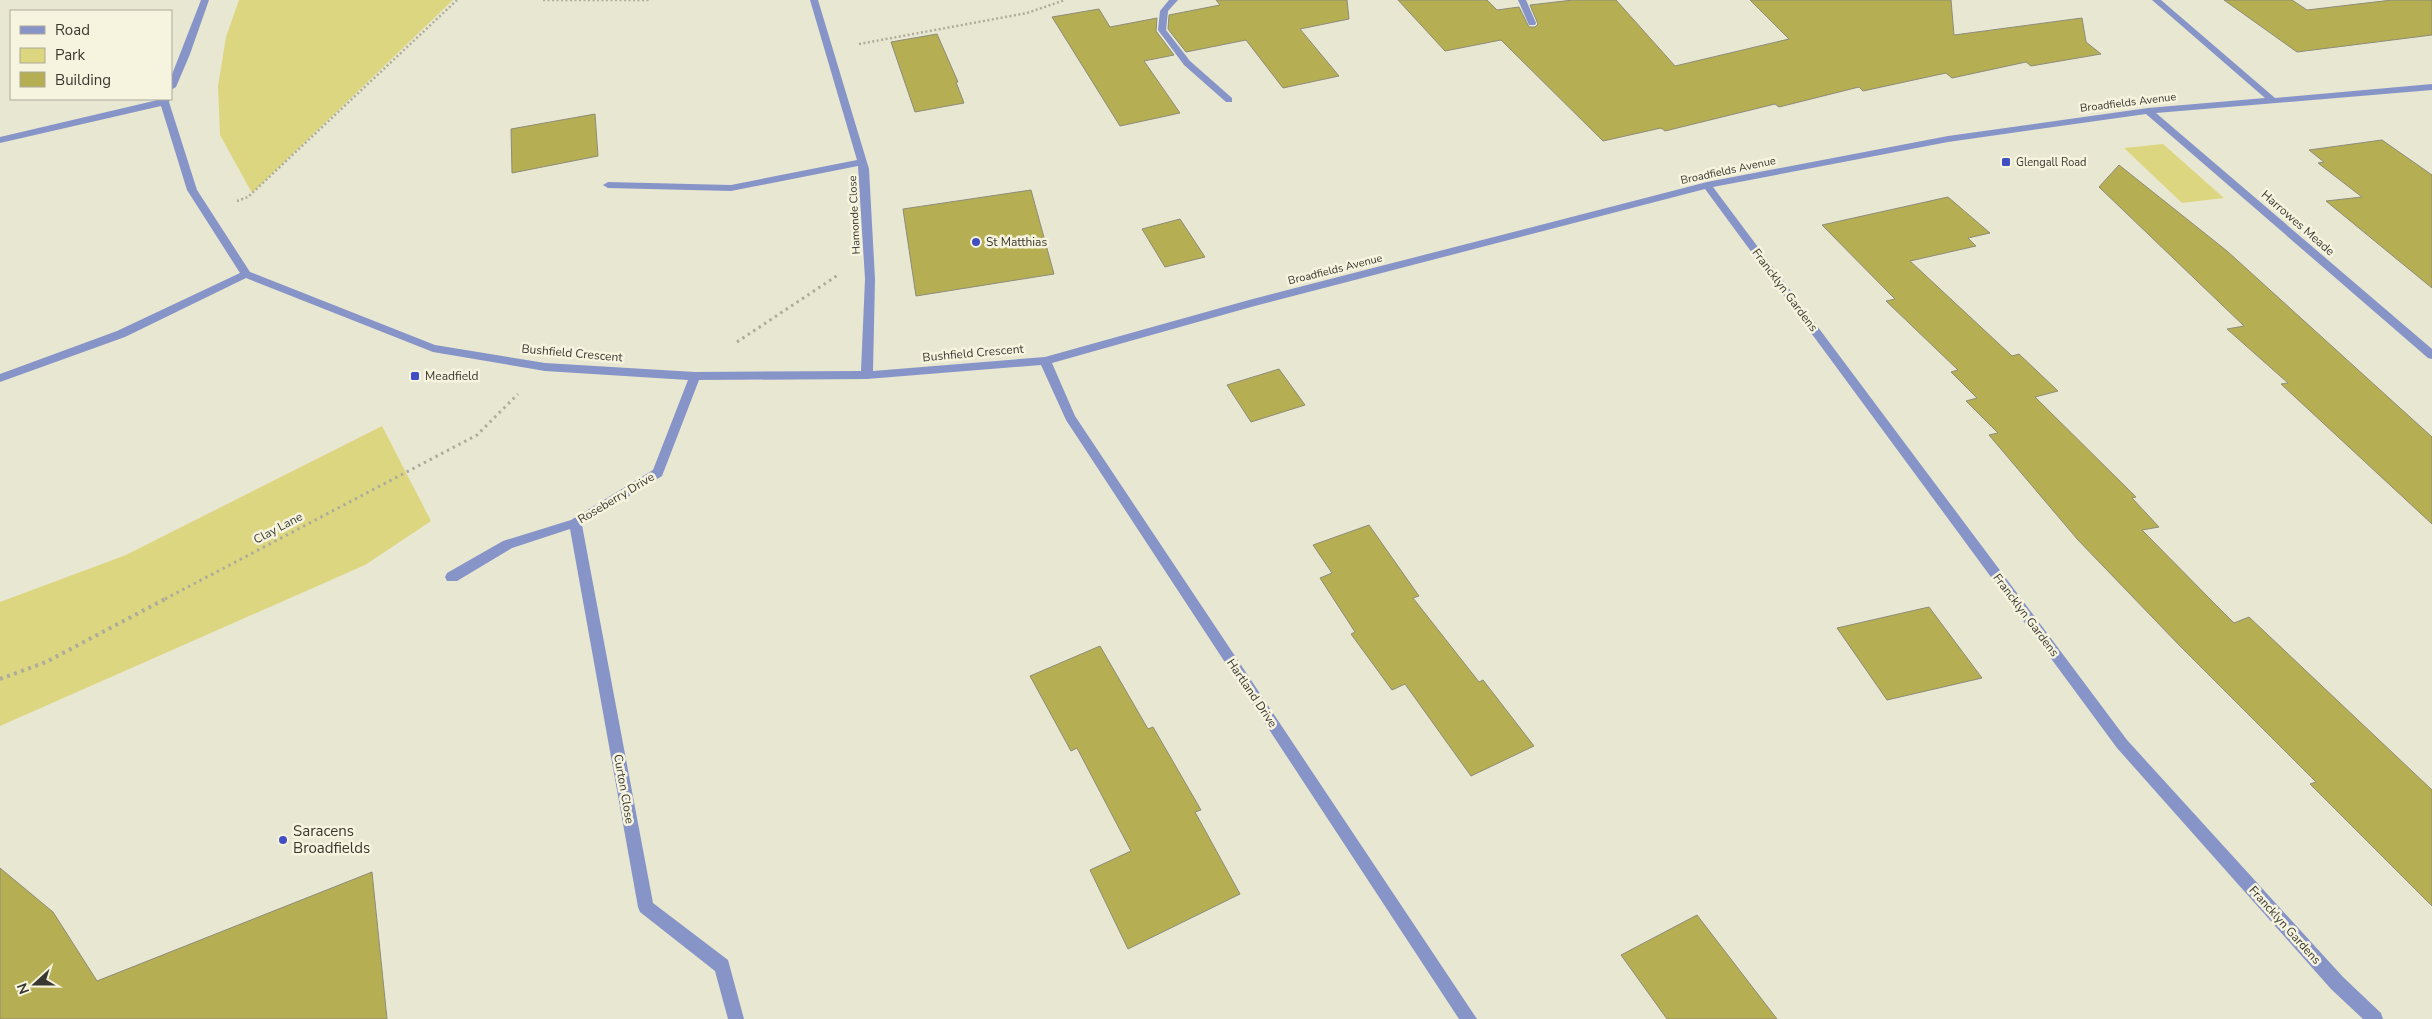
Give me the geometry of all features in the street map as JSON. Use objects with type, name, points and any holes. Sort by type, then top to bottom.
[{"type":"street","points":[[172,85],[186,54],[205,0]]},
{"type":"street","name":"Hamonde Close","points":[[814,0],[864,169],[869,264],[867,375]]},
{"type":"street","points":[[1174,0],[1164,11],[1162,30],[1187,63],[1229,100]]},
{"type":"street","points":[[1522,0],[1532,23]]},
{"type":"street","points":[[2156,0],[2273,100]]},
{"type":"street","name":"Broadfields Avenue","points":[[1045,361],[1249,304],[1707,185],[1948,139],[2148,111],[2432,87]]},
{"type":"street","points":[[0,140],[165,100],[192,190],[246,274],[121,334],[0,378]]},
{"type":"street","name":"Harrowes Meade","points":[[2148,111],[2432,355]]},
{"type":"street","points":[[608,185],[731,188],[862,162]]},
{"type":"street","name":"Francklyn Gardens","points":[[1707,185],[2122,744],[2337,983],[2375,1019]]},
{"type":"street","name":"Bushfield Crescent","points":[[246,274],[433,348],[545,367],[695,376],[867,375],[1045,361]]},
{"type":"street","name":"Hartland Drive","points":[[1045,361],[1070,417],[1469,1019]]},
{"type":"street","name":"Roseberry Drive","points":[[452,577],[508,544],[575,523],[658,473],[695,376]]},
{"type":"street","name":"Curton Close","points":[[575,523],[646,907],[722,966],[736,1019]]},
{"type":"path","points":[[208,216],[248,196],[457,0]]},
{"type":"path","points":[[543,0],[650,0]]},
{"type":"path","points":[[829,50],[924,30],[1027,12],[1066,0]]},
{"type":"path","points":[[717,376],[726,349],[842,273],[869,264]]},
{"type":"path","name":"Clay Lane","points":[[0,679],[46,662],[477,435],[545,367]]},
{"type":"green space","points":[[239,0],[453,0],[252,193],[220,135],[218,86],[226,37]]},
{"type":"green space","points":[[2163,144],[2224,198],[2182,203],[2124,148]]},
{"type":"green space","points":[[382,426],[431,521],[365,565],[0,726],[0,602],[126,555]]},
{"type":"building","points":[[1216,0],[1347,0],[1349,19],[1300,29],[1339,76],[1283,88],[1246,40],[1186,52],[1168,29],[1169,15],[1220,5]]},
{"type":"building","points":[[1398,0],[1487,0],[1497,10],[1519,7],[1529,27],[1535,27],[1538,24],[1530,5],[1573,0],[1616,0],[1675,66],[1789,39],[1750,0],[1951,0],[1954,35],[2082,18],[2086,42],[2101,54],[2031,66],[2026,62],[1952,78],[1946,73],[1863,91],[1859,87],[1779,107],[1775,104],[1665,131],[1661,128],[1603,141],[1501,40],[1445,51]]},
{"type":"building","points":[[2224,0],[2292,0],[2307,10],[2392,0],[2432,0],[2432,35],[2297,52]]},
{"type":"building","points":[[1099,9],[1110,27],[1157,18],[1156,31],[1174,55],[1144,61],[1180,113],[1120,126],[1052,17]]},
{"type":"building","points":[[937,34],[958,82],[956,82],[964,103],[915,112],[891,42]]},
{"type":"building","points":[[595,114],[598,156],[512,173],[511,129]]},
{"type":"building","points":[[2382,140],[2432,175],[2432,288],[2326,201],[2362,197],[2318,163],[2324,162],[2309,150]]},
{"type":"building","points":[[2119,165],[2227,251],[2432,437],[2432,524],[2281,384],[2288,383],[2227,329],[2244,326],[2099,187]]},
{"type":"building","name":"St Matthias","points":[[1031,190],[1054,274],[916,296],[903,209]]},
{"type":"building","points":[[1948,197],[1990,233],[1968,238],[1976,246],[1910,261],[2012,356],[2019,354],[2058,391],[2035,397],[2136,497],[2132,498],[2159,527],[2142,530],[2211,600],[2234,623],[2249,617],[2432,790],[2432,906],[2310,784],[2316,782],[2180,646],[2078,540],[1989,435],[1998,433],[1966,401],[1977,398],[1951,372],[1958,370],[1886,301],[1895,299],[1822,225]]},
{"type":"building","points":[[1180,219],[1205,257],[1165,267],[1142,229]]},
{"type":"building","points":[[1279,369],[1305,405],[1251,422],[1227,385]]},
{"type":"building","points":[[1369,525],[1419,596],[1413,598],[1479,682],[1483,680],[1534,746],[1471,776],[1405,684],[1392,690],[1351,634],[1355,632],[1320,578],[1332,573],[1313,545]]},
{"type":"building","points":[[1929,607],[1982,678],[1887,700],[1837,628]]},
{"type":"building","points":[[1100,646],[1148,729],[1153,727],[1201,810],[1195,812],[1240,894],[1128,949],[1090,870],[1131,851],[1077,748],[1071,751],[1030,676]]},
{"type":"building","points":[[0,868],[53,912],[97,981],[372,872],[387,1019],[0,1019]]},
{"type":"building","points":[[1697,915],[1777,1019],[1667,1019],[1621,955]]},
{"type":"place","name":"Glengall Road","points":[[2006,162]]},
{"type":"place","name":"St Matthias","points":[[976,242]]},
{"type":"place","name":"Meadfield","points":[[415,376]]},
{"type":"place","name":"Saracens Broadfields","points":[[283,840]]}]
